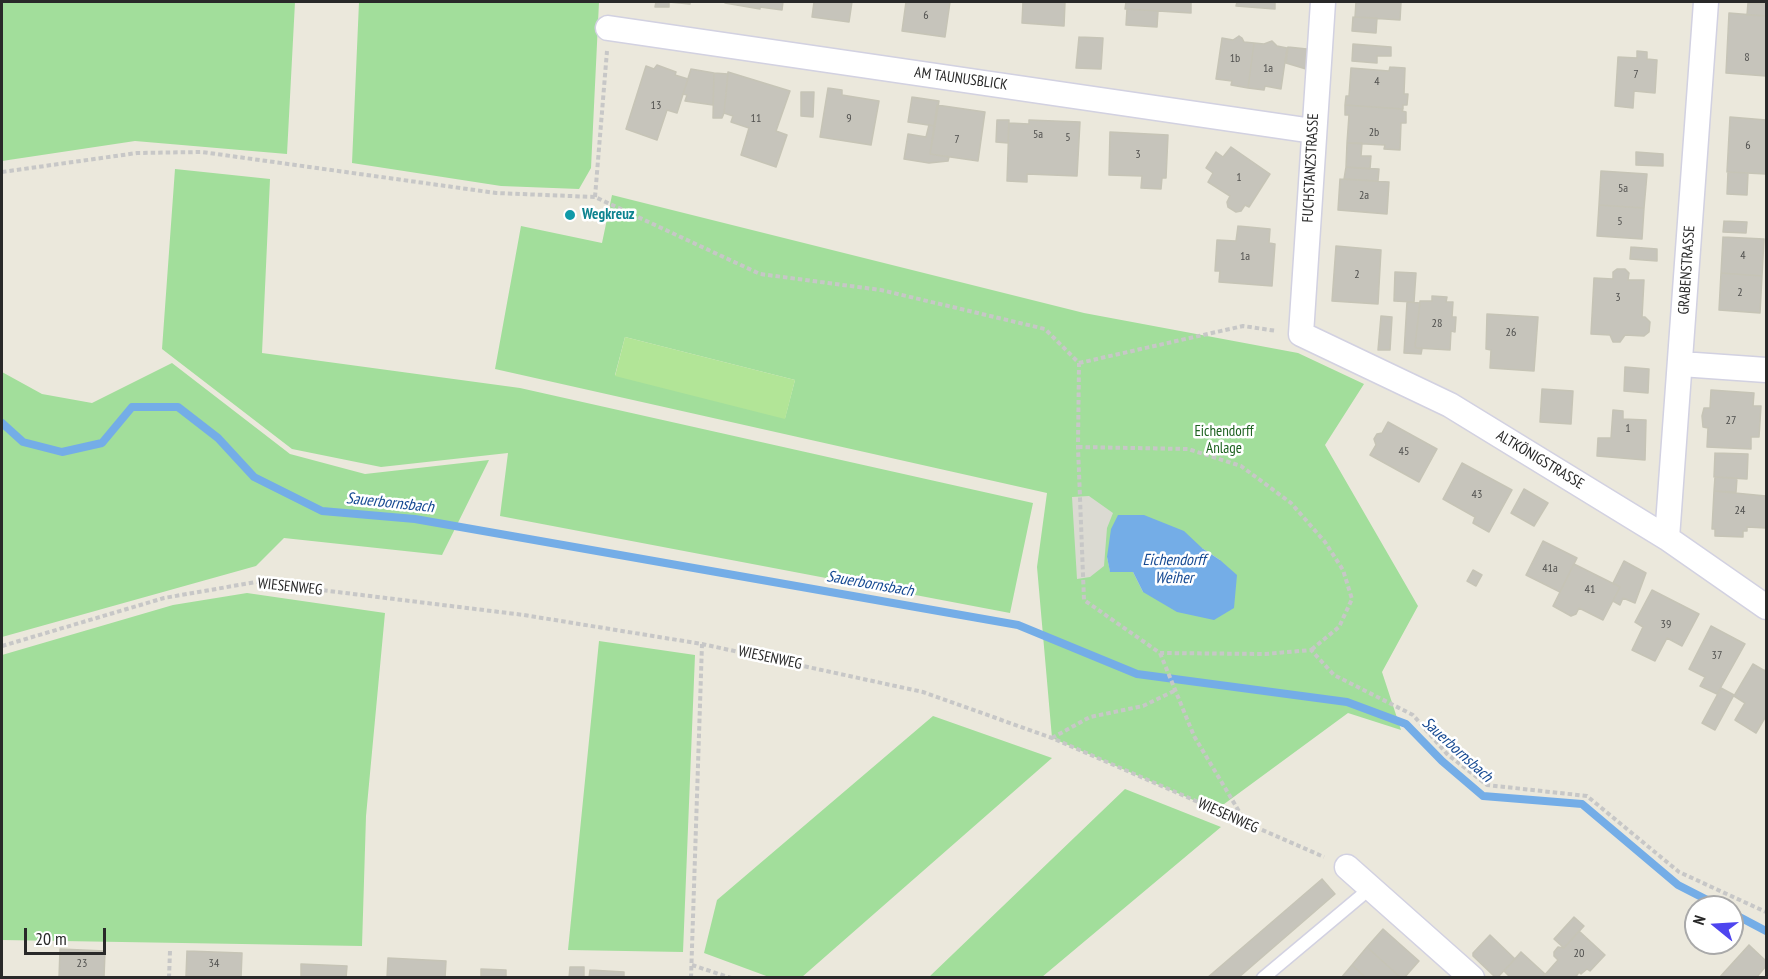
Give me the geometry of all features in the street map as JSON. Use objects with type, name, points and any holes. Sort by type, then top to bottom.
[{"type":"street","name":"FUCHSTANZSTRASSE","points":[[1302,334],[1313,131],[1323,2]]},
{"type":"street","name":"GRABENSTRASSE","points":[[1667,538],[1706,2]]},
{"type":"street","name":"AM TAUNUSBLICK","points":[[608,28],[1313,131]]},
{"type":"street","name":"ALTKÖNIGSTRASSE","points":[[1302,334],[1450,405],[1667,538],[1767,607]]},
{"type":"street","points":[[1681,364],[1767,370]]},
{"type":"street","points":[[1347,867],[1472,978]]},
{"type":"lane","points":[[1263,978],[1361,897]]},
{"type":"path","points":[[595,197],[608,28]]},
{"type":"path","points":[[2,172],[137,153],[202,152],[496,193],[595,197],[760,274],[881,290],[1046,329],[1079,363],[1078,447],[1084,600],[1160,653],[1265,654],[1311,650],[1339,627],[1352,599],[1343,570],[1325,542],[1291,503],[1241,466],[1188,449],[1078,447]]},
{"type":"path","points":[[1079,363],[1243,326],[1302,334]]},
{"type":"path","name":"WIESENWEG","points":[[2,646],[164,598],[256,582],[524,615],[702,644],[923,692],[1052,738],[1347,867]]},
{"type":"path","points":[[691,978],[702,644]]},
{"type":"path","points":[[1311,650],[1334,675],[1413,715],[1447,754],[1487,785],[1587,796],[1679,872],[1767,912]]},
{"type":"path","points":[[1160,653],[1194,736],[1246,824]]},
{"type":"path","points":[[1052,738],[1090,717],[1143,706],[1174,691]]},
{"type":"path","points":[[169,978],[170,951]]},
{"type":"path","points":[[692,965],[731,978]]},
{"type":"green space","points":[[2,2],[295,2],[287,154],[135,141],[2,161]]},
{"type":"green space","points":[[359,2],[599,2],[591,168],[579,189],[501,186],[352,163]]},
{"type":"green space","points":[[175,169],[270,179],[262,353],[520,388],[1033,503],[1010,613],[500,516],[508,453],[381,467],[292,449],[162,349]]},
{"type":"green space","name":"Eichendorff Anlage","points":[[612,195],[1084,313],[1298,353],[1364,384],[1325,445],[1418,606],[1382,672],[1401,730],[1348,713],[1216,810],[1052,738],[1037,567],[1047,493],[495,369],[521,226],[602,243]],"holes":[[[625,337],[795,380],[785,418],[615,375]],[[1202,548],[1220,560],[1143,592],[1133,572],[1110,571],[1107,557]]]},
{"type":"green space","points":[[625,337],[795,380],[785,419],[615,376]]},
{"type":"green space","points":[[172,363],[290,454],[365,474],[489,460],[442,555],[284,538],[256,566],[2,637],[2,372],[42,394],[92,403]]},
{"type":"green space","points":[[247,593],[385,613],[366,816],[362,946],[2,940],[2,655],[173,605]]},
{"type":"green space","points":[[599,641],[695,655],[683,952],[568,950]]},
{"type":"green space","points":[[933,716],[1052,758],[802,977],[769,977],[704,953],[717,900]]},
{"type":"green space","points":[[1125,789],[1221,827],[1042,977],[929,977]]},
{"type":"shaded area","points":[[1089,496],[1113,513],[1107,528],[1104,566],[1090,577],[1077,579],[1072,497]]},
{"type":"water","name":"Eichendorff Weiher","points":[[1118,515],[1144,515],[1184,531],[1237,575],[1234,608],[1214,620],[1177,612],[1143,592],[1133,572],[1110,572],[1107,557],[1111,529]]},
{"type":"building","points":[[656,2],[669,2],[669,7],[655,7]]},
{"type":"building","points":[[725,2],[783,2],[782,10],[760,7],[760,9]]},
{"type":"building","points":[[814,2],[852,2],[849,22],[812,17]]},
{"type":"building","points":[[906,2],[950,2],[945,37],[902,31]]},
{"type":"building","points":[[1023,2],[1065,2],[1064,26],[1022,23]]},
{"type":"building","points":[[1126,2],[1191,2],[1191,13],[1125,9]]},
{"type":"building","points":[[1237,2],[1275,2],[1275,9],[1236,6]]},
{"type":"building","points":[[1356,2],[1401,2],[1400,20],[1355,17]]},
{"type":"building","points":[[1748,3],[1766,3],[1766,16],[1747,15]]},
{"type":"building","points":[[1127,9],[1158,11],[1157,27],[1126,25]]},
{"type":"building","points":[[1729,13],[1766,16],[1766,76],[1726,73]]},
{"type":"building","points":[[1353,17],[1377,18],[1376,33],[1352,31]]},
{"type":"building","points":[[1239,36],[1244,42],[1254,43],[1248,88],[1231,85],[1232,81],[1216,79],[1222,38],[1233,40]]},
{"type":"building","points":[[1079,37],[1103,38],[1101,69],[1076,68]]},
{"type":"building","points":[[1272,41],[1277,46],[1287,48],[1281,89],[1265,86],[1264,90],[1248,88],[1254,43],[1264,44]]},
{"type":"building","points":[[1353,44],[1391,47],[1391,56],[1377,56],[1377,63],[1352,61]]},
{"type":"building","points":[[1288,47],[1307,49],[1306,69],[1286,63]]},
{"type":"building","points":[[1637,51],[1647,52],[1647,59],[1657,60],[1655,93],[1634,91],[1633,108],[1615,106],[1618,57],[1637,58]]},
{"type":"building","points":[[657,65],[688,79],[677,113],[667,110],[657,140],[626,129],[646,66],[654,69]]},
{"type":"building","points":[[1390,67],[1405,68],[1404,94],[1408,94],[1407,105],[1403,105],[1403,109],[1345,105],[1346,96],[1349,96],[1351,68],[1389,71]]},
{"type":"building","points":[[691,69],[714,73],[713,105],[685,101],[687,95],[683,94]]},
{"type":"building","points":[[728,72],[790,91],[776,131],[787,135],[776,167],[741,155],[749,128],[731,122],[733,116],[724,113]]},
{"type":"building","points":[[714,73],[728,74],[722,118],[713,118]]},
{"type":"building","points":[[828,88],[842,90],[842,95],[879,101],[871,145],[820,137]]},
{"type":"building","points":[[801,92],[814,92],[813,117],[801,116]]},
{"type":"building","points":[[912,97],[939,101],[935,126],[908,122]]},
{"type":"building","points":[[937,105],[985,112],[978,161],[930,154]]},
{"type":"building","points":[[1345,105],[1403,109],[1402,111],[1406,112],[1406,123],[1401,123],[1400,150],[1384,149],[1385,145],[1347,143],[1349,115],[1345,115]]},
{"type":"building","points":[[1730,117],[1766,120],[1766,174],[1727,172]]},
{"type":"building","points":[[997,120],[1009,120],[1008,143],[996,142]]},
{"type":"building","points":[[1029,120],[1080,122],[1077,176],[1027,174],[1027,182],[1007,181],[1009,123],[1029,124]]},
{"type":"building","points":[[929,125],[935,126],[930,154],[949,157],[948,161],[929,163],[904,159],[908,134],[926,137]]},
{"type":"building","points":[[1110,132],[1168,135],[1166,178],[1162,178],[1161,189],[1141,188],[1142,176],[1109,175]]},
{"type":"building","points":[[1347,143],[1362,143],[1361,156],[1371,156],[1370,169],[1346,167]]},
{"type":"building","points":[[1231,147],[1270,174],[1249,207],[1245,205],[1241,211],[1236,212],[1228,207],[1227,202],[1230,196],[1208,182],[1213,173],[1206,168],[1216,152],[1223,157]]},
{"type":"building","points":[[1636,152],[1663,154],[1663,166],[1636,165]]},
{"type":"building","points":[[1346,167],[1379,169],[1378,181],[1344,179]]},
{"type":"building","points":[[1601,171],[1647,174],[1644,208],[1599,205]]},
{"type":"building","points":[[1728,172],[1748,173],[1747,195],[1727,194]]},
{"type":"building","points":[[1340,179],[1389,182],[1387,214],[1338,210]]},
{"type":"building","points":[[1599,205],[1644,208],[1642,239],[1597,236]]},
{"type":"building","points":[[1724,221],[1747,222],[1746,233],[1723,232]]},
{"type":"building","points":[[1238,226],[1270,229],[1269,243],[1275,244],[1272,286],[1219,282],[1220,271],[1215,271],[1217,240],[1236,241]]},
{"type":"building","points":[[1723,237],[1764,239],[1762,276],[1721,273]]},
{"type":"building","points":[[1336,246],[1381,250],[1378,304],[1332,301]]},
{"type":"building","points":[[1631,247],[1657,249],[1657,261],[1630,259]]},
{"type":"building","points":[[1617,269],[1625,269],[1629,273],[1628,280],[1644,280],[1642,317],[1650,322],[1649,332],[1644,336],[1625,335],[1620,342],[1613,342],[1610,335],[1591,334],[1594,278],[1613,279],[1613,272]]},
{"type":"building","points":[[1395,272],[1416,273],[1414,302],[1394,301]]},
{"type":"building","points":[[1721,273],[1762,276],[1760,313],[1719,310]]},
{"type":"building","points":[[1432,296],[1447,297],[1446,302],[1453,302],[1452,317],[1456,317],[1455,332],[1451,331],[1450,350],[1416,348],[1415,346],[1420,301],[1432,301]]},
{"type":"building","points":[[1407,302],[1420,303],[1415,346],[1422,349],[1421,354],[1404,353]]},
{"type":"building","points":[[1487,314],[1538,317],[1534,371],[1490,368],[1491,350],[1486,349]]},
{"type":"building","points":[[1381,316],[1392,317],[1390,350],[1378,350]]},
{"type":"building","points":[[1625,367],[1649,369],[1648,393],[1624,391]]},
{"type":"building","points":[[1542,389],[1573,391],[1571,424],[1540,422]]},
{"type":"building","points":[[1711,390],[1754,393],[1753,406],[1761,406],[1759,437],[1751,437],[1751,449],[1707,447],[1708,428],[1703,427],[1702,416],[1704,408],[1710,408]]},
{"type":"building","points":[[1613,410],[1623,411],[1623,419],[1646,420],[1645,460],[1597,456],[1598,438],[1611,438]]},
{"type":"building","points":[[1388,422],[1437,449],[1419,482],[1370,455],[1376,445],[1374,439],[1377,434],[1382,433]]},
{"type":"building","points":[[1715,453],[1748,454],[1747,479],[1714,477]]},
{"type":"building","points":[[1462,463],[1512,490],[1489,532],[1473,523],[1475,517],[1443,499]]},
{"type":"building","points":[[1715,477],[1737,478],[1736,492],[1714,491]]},
{"type":"building","points":[[1524,489],[1548,503],[1534,526],[1511,513]]},
{"type":"building","points":[[1714,491],[1766,496],[1766,528],[1747,527],[1747,531],[1743,531],[1743,537],[1715,536],[1715,529],[1712,529]]},
{"type":"building","points":[[1543,541],[1577,558],[1560,592],[1526,575]]},
{"type":"building","points":[[1624,561],[1646,573],[1635,603],[1623,598],[1620,605],[1613,601],[1620,587],[1613,583]]},
{"type":"building","points":[[1574,564],[1620,587],[1603,620],[1579,608],[1576,614],[1571,616],[1553,606]]},
{"type":"building","points":[[1473,570],[1482,575],[1476,586],[1467,581]]},
{"type":"building","points":[[1652,590],[1699,614],[1682,646],[1667,638],[1655,661],[1632,650],[1643,627],[1635,622]]},
{"type":"building","points":[[1711,626],[1745,644],[1717,694],[1700,686],[1705,677],[1689,669]]},
{"type":"building","points":[[1753,664],[1765,671],[1766,668],[1766,716],[1756,733],[1735,720],[1745,703],[1734,696]]},
{"type":"building","points":[[1721,688],[1734,695],[1715,730],[1702,723]]},
{"type":"building","points":[[1322,879],[1335,894],[1238,978],[1207,978]]},
{"type":"building","points":[[1574,917],[1584,926],[1564,948],[1554,939]]},
{"type":"building","points":[[1383,929],[1419,961],[1404,978],[1401,978],[1367,947]]},
{"type":"building","points":[[1579,931],[1605,955],[1590,971],[1587,969],[1581,974],[1579,972],[1575,978],[1542,978],[1558,960],[1554,952],[1558,947],[1564,948]]},
{"type":"building","points":[[1490,935],[1515,959],[1498,977],[1495,977],[1473,956],[1473,953]]},
{"type":"building","points":[[1749,945],[1766,961],[1766,966],[1756,978],[1719,978],[1740,955],[1744,955],[1744,950]]},
{"type":"building","points":[[1367,947],[1401,978],[1366,978],[1352,965]]},
{"type":"building","points":[[60,949],[105,951],[104,978],[59,978]]},
{"type":"building","points":[[187,951],[242,953],[241,978],[186,976]]},
{"type":"building","points":[[1521,952],[1545,974],[1542,978],[1511,978],[1504,971]]},
{"type":"building","points":[[388,958],[446,961],[445,978],[387,978]]},
{"type":"building","points":[[301,964],[347,966],[346,978],[301,978]]},
{"type":"building","points":[[1352,965],[1366,978],[1341,978]]},
{"type":"building","points":[[570,967],[584,967],[584,978],[569,978]]},
{"type":"building","points":[[481,969],[506,970],[506,978],[481,978]]},
{"type":"building","points":[[590,970],[624,972],[624,978],[589,978]]},
{"type":"waterway","name":"Sauerbornsbach","points":[[2,423],[23,442],[62,452],[102,443],[132,407],[178,407],[218,438],[254,477],[322,511],[415,519],[1018,625],[1137,674],[1347,702],[1406,724],[1442,761],[1483,796],[1582,804],[1678,885],[1698,895]]},
{"type":"waterway","name":"Sauerbornsbach","points":[[1744,919],[1766,931]]},
{"type":"place","name":"Wegkreuz","points":[[570,215]]}]
